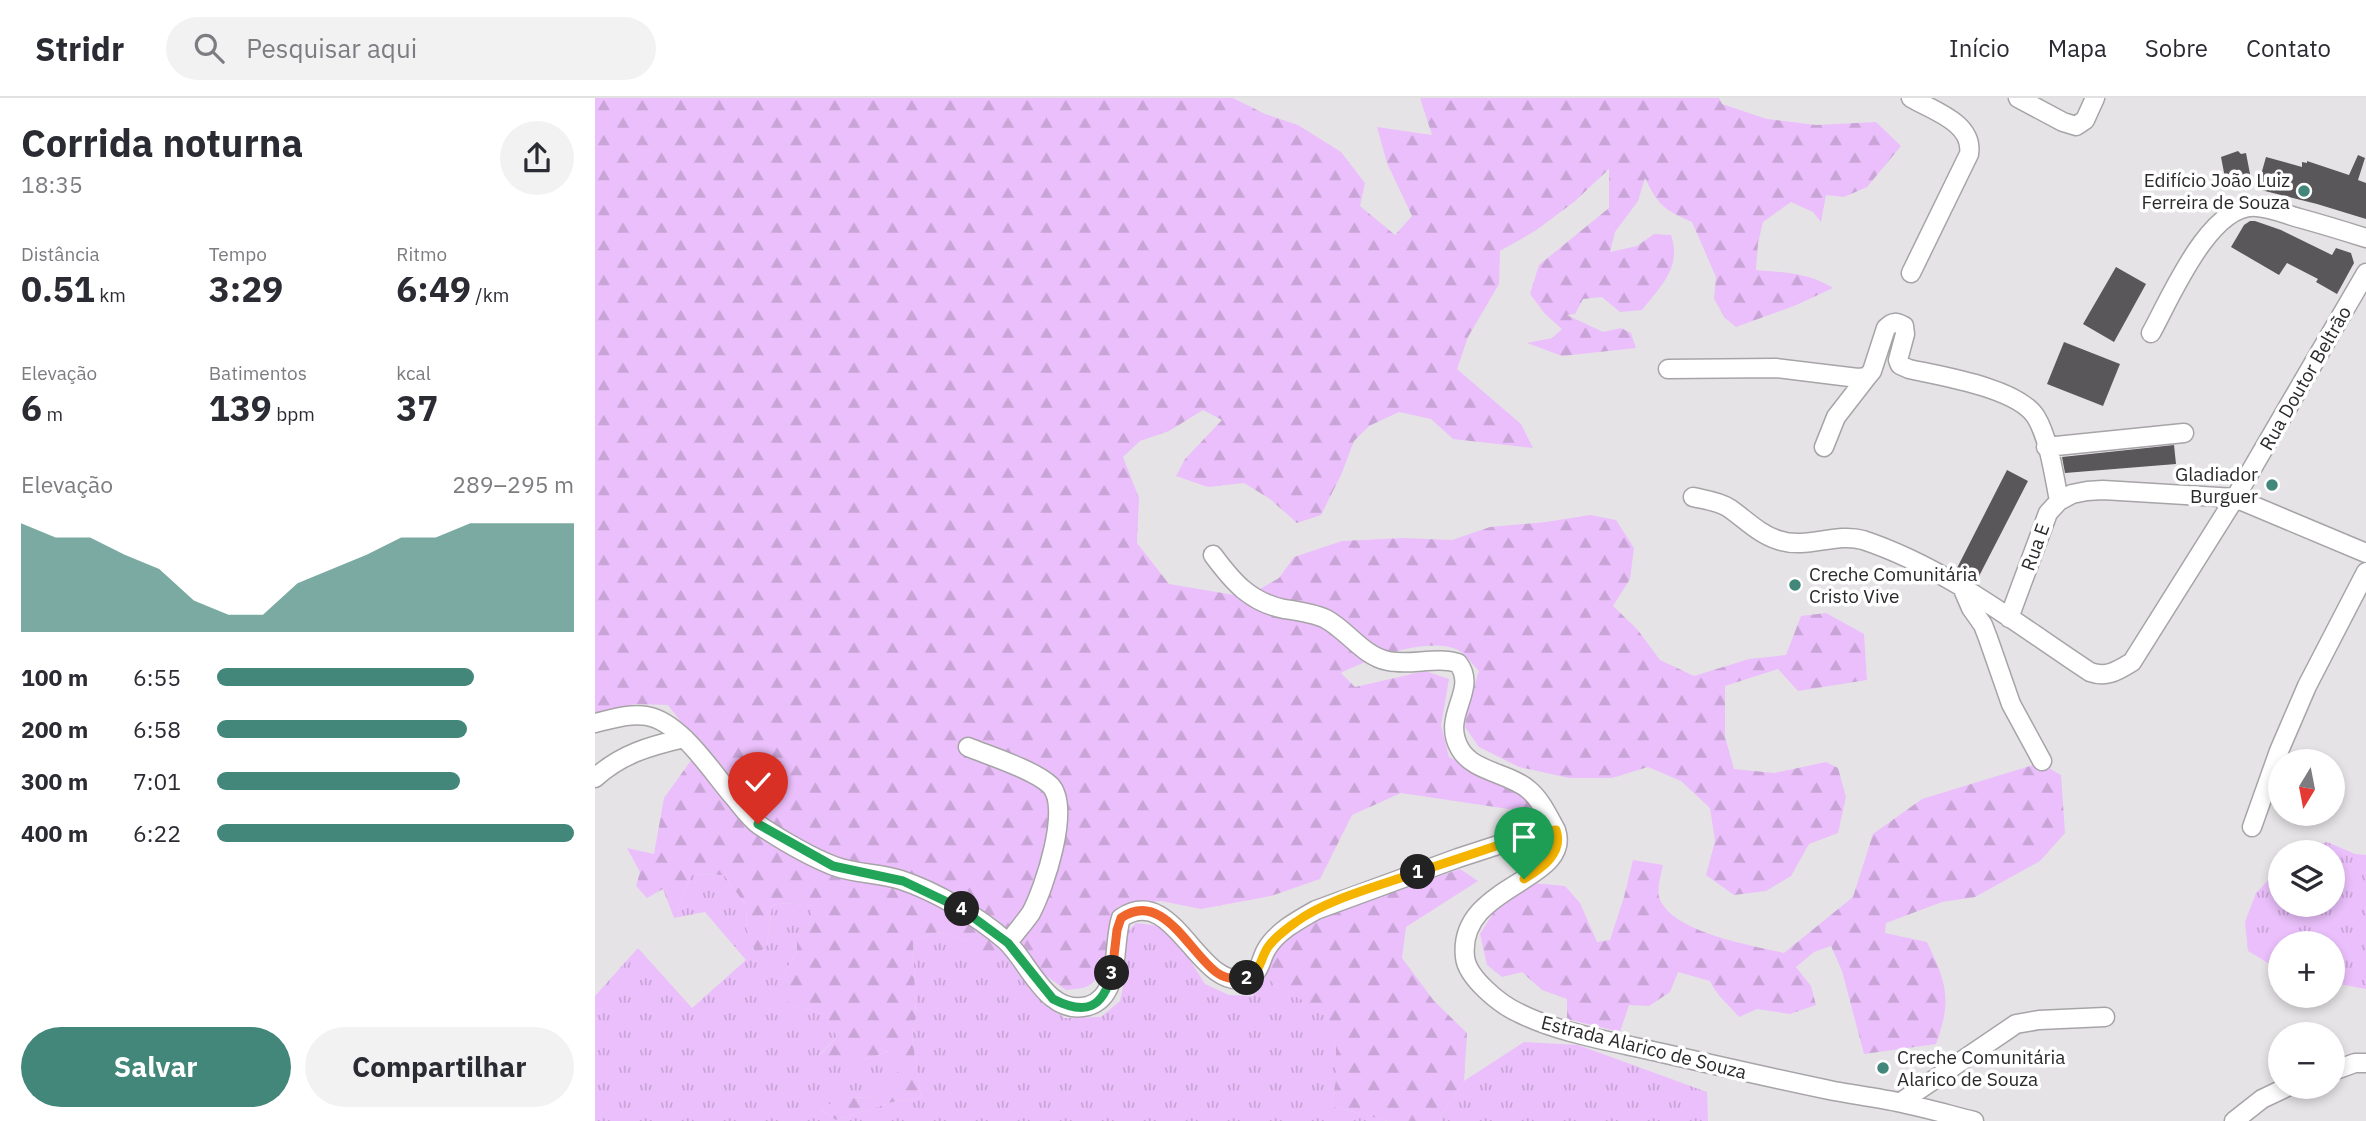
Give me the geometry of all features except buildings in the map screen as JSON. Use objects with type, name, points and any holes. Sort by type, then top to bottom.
[{"type":"street","points":[[1910,98],[1964,130],[1970,147],[1911,273]]},
{"type":"street","points":[[2018,98],[2075,126],[2085,120],[2093,102]]},
{"type":"street","points":[[2151,334],[2211,230],[2241,209],[2258,206],[2366,238]]},
{"type":"street","name":"Rua Doutor Beltrão","points":[[2009,618],[2097,674],[2105,676],[2115,673],[2132,662],[2235,498],[2366,273]]},
{"type":"street","points":[[1824,447],[1836,416],[1872,370],[1886,328],[1897,322],[1904,326],[1905,334],[1898,360],[1900,365],[1981,386],[2014,400],[2034,414],[2043,431],[2059,501]]},
{"type":"street","points":[[1668,369],[1776,368],[1867,377]]},
{"type":"street","points":[[2046,447],[2183,433]]},
{"type":"street","name":"Rua E","points":[[2009,618],[2044,520],[2059,501],[2080,492],[2103,490],[2235,498]]},
{"type":"street","points":[[1693,497],[1714,501],[1775,539],[1792,544],[1860,539],[1961,585],[2009,618]]},
{"type":"street","points":[[2235,498],[2366,553]]},
{"type":"street","points":[[595,723],[629,716],[663,720],[684,738],[758,824],[833,866],[895,878],[966,911],[1008,943],[1053,999],[1076,1007],[1100,1000],[1107,992],[1121,918],[1136,911],[1150,912],[1164,919],[1215,971],[1228,978],[1245,979],[1258,970],[1266,949],[1276,938],[1298,920],[1316,910],[1458,858],[1538,832],[1556,830],[1539,800],[1527,788],[1473,762],[1462,753],[1453,729],[1455,712],[1466,680],[1465,671],[1458,663],[1436,660],[1391,662],[1370,654],[1327,620],[1265,604],[1251,597],[1235,584],[1213,555]]},
{"type":"street","points":[[2252,827],[2279,751],[2307,686],[2366,572]]},
{"type":"street","points":[[1961,585],[1989,638],[2011,704],[2042,761]]},
{"type":"street","points":[[595,778],[633,752],[684,738]]},
{"type":"street","points":[[968,747],[1041,778],[1053,788],[1058,800],[1058,830],[1041,887],[1030,913],[1008,943]]},
{"type":"street","name":"Estrada Alarico de Souza","points":[[1556,830],[1559,836],[1556,851],[1550,859],[1536,872],[1480,909],[1468,926],[1464,947],[1466,962],[1475,978],[1492,995],[1517,1012],[1564,1029],[1751,1074],[1901,1102],[1974,1121]]},
{"type":"street","points":[[1901,1102],[2016,1024],[2039,1020],[2105,1017]]},
{"type":"street","points":[[2345,1067],[2366,1063]]},
{"type":"street","points":[[2234,1121],[2268,1096]]},
{"type":"green space","points":[[595,98],[1233,98],[1265,114],[1298,125],[1341,152],[1365,183],[1360,206],[1395,235],[1412,216],[1387,163],[1377,127],[1432,135],[1420,98],[1719,98],[1722,104],[1767,119],[1816,125],[1876,122],[1901,146],[1867,187],[1844,197],[1826,195],[1821,222],[1813,212],[1791,202],[1763,222],[1756,270],[1805,276],[1833,288],[1794,306],[1736,327],[1725,318],[1714,299],[1716,277],[1692,222],[1663,205],[1645,178],[1638,201],[1615,232],[1610,252],[1637,246],[1654,234],[1671,235],[1674,257],[1668,275],[1642,310],[1620,312],[1602,297],[1583,299],[1575,314],[1567,315],[1603,332],[1621,328],[1631,333],[1636,348],[1562,356],[1527,343],[1552,338],[1562,329],[1545,314],[1530,294],[1539,265],[1609,208],[1609,169],[1574,202],[1535,231],[1500,251],[1499,284],[1468,337],[1457,369],[1521,424],[1533,448],[1453,439],[1431,419],[1399,412],[1369,426],[1354,441],[1321,515],[1297,523],[1270,499],[1244,483],[1208,487],[1176,476],[1185,459],[1222,420],[1203,410],[1169,431],[1140,441],[1123,457],[1139,498],[1137,543],[1169,584],[1246,597],[1279,578],[1294,557],[1342,541],[1403,538],[1452,540],[1490,527],[1590,515],[1616,520],[1634,548],[1630,579],[1613,606],[1637,629],[1660,660],[1694,676],[1749,659],[1786,655],[1801,616],[1826,613],[1864,634],[1867,680],[1798,691],[1778,669],[1725,686],[1725,737],[1734,769],[1774,773],[1826,762],[1838,768],[1846,797],[1838,833],[1809,844],[1791,876],[1766,891],[1734,895],[1706,875],[1715,841],[1710,808],[1681,781],[1648,767],[1612,778],[1569,778],[1519,767],[1479,747],[1465,727],[1468,704],[1479,671],[1459,651],[1443,646],[1397,651],[1341,673],[1355,687],[1425,671],[1449,679],[1441,725],[1449,757],[1522,793],[1532,806],[1522,811],[1401,793],[1352,815],[1320,879],[1271,896],[1201,909],[1161,901],[1119,906],[1107,961],[1096,979],[1083,988],[1066,990],[968,910],[834,863],[758,822],[668,705],[634,704],[595,717]]},
{"type":"green space","points":[[692,759],[756,826],[831,869],[903,883],[1006,944],[1008,959],[981,957],[969,941],[938,932],[913,940],[916,1017],[912,1037],[921,1098],[892,1102],[836,1120],[821,1110],[841,1097],[875,1098],[900,1069],[888,1051],[846,1063],[819,1056],[837,1037],[825,1014],[790,1004],[778,989],[797,952],[797,935],[809,925],[814,906],[786,903],[772,905],[767,946],[756,954],[746,928],[747,907],[724,875],[692,874],[674,918],[663,889],[647,898],[636,886],[640,872],[627,848],[654,854],[664,798]]},
{"type":"green space","points":[[2040,763],[2061,775],[2065,833],[2040,861],[1975,897],[1942,902],[1886,923],[1885,933],[1927,942],[1939,969],[1945,1003],[1936,1044],[1864,1054],[1842,971],[1831,946],[1814,952],[1796,967],[1811,986],[1816,1005],[1790,1014],[1757,1009],[1739,1017],[1710,981],[1678,972],[1670,992],[1649,1006],[1629,1005],[1620,1032],[1567,1019],[1567,999],[1542,990],[1522,972],[1502,977],[1487,965],[1480,934],[1499,904],[1532,883],[1565,886],[1580,903],[1597,942],[1610,940],[1633,860],[1663,865],[1659,897],[1679,920],[1714,936],[1784,953],[1853,897],[1873,834],[1922,799]]},
{"type":"green space","points":[[2345,850],[2366,855],[2366,989],[2345,985],[2345,931],[2268,931],[2268,963],[2248,951],[2245,922],[2256,893],[2268,880],[2268,917],[2345,917]]},
{"type":"green space","points":[[1460,869],[1478,881],[1406,927],[1402,958],[1434,1001],[1467,1033],[1464,1081],[1440,1117],[1441,1121],[1388,1121],[1331,1106],[1336,1080],[1336,1045],[1324,1010],[1277,988],[1265,974],[1279,943],[1305,922]]},
{"type":"green space","points":[[692,874],[724,875],[747,907],[746,928],[767,946],[772,905],[786,903],[814,906],[809,925],[797,935],[797,952],[784,973],[790,1004],[825,1014],[837,1037],[819,1055],[864,1060],[889,1051],[900,1069],[875,1098],[841,1097],[821,1110],[836,1120],[892,1102],[921,1098],[912,1037],[916,1017],[913,940],[938,932],[969,941],[1007,959],[1006,944],[1043,1004],[1065,1018],[1101,1017],[1120,1001],[1125,977],[1127,932],[1136,923],[1161,926],[1176,938],[1205,984],[1229,995],[1252,996],[1260,989],[1265,974],[1277,988],[1324,1009],[1336,1045],[1336,1080],[1331,1106],[1388,1121],[595,1121],[595,996],[638,948],[692,1008],[746,960],[705,912],[674,918]]},
{"type":"green space","points":[[1524,1042],[1578,1045],[1707,1092],[1708,1121],[1441,1121],[1440,1117],[1464,1081]]},
{"type":"place","name":"Edifício João Luiz Ferreira de Souza","points":[[2304,191]]},
{"type":"place","name":"Gladiador Burguer","points":[[2272,485]]},
{"type":"place","name":"Creche Comunitária Cristo Vive","points":[[1795,585]]},
{"type":"place","name":"Creche Comunitária Alarico de Souza","points":[[1883,1068]]},
{"type":"route","points":[[758,824],[833,866],[895,878],[966,911],[1008,943],[1053,999],[1076,1007],[1100,1000],[1107,992],[1121,918],[1136,911],[1150,912],[1164,919],[1215,971],[1228,978],[1245,979],[1258,970],[1266,949],[1276,938],[1298,920],[1316,910],[1458,858],[1538,832],[1556,830],[1559,836],[1556,851],[1536,872],[1524,879]]}]
